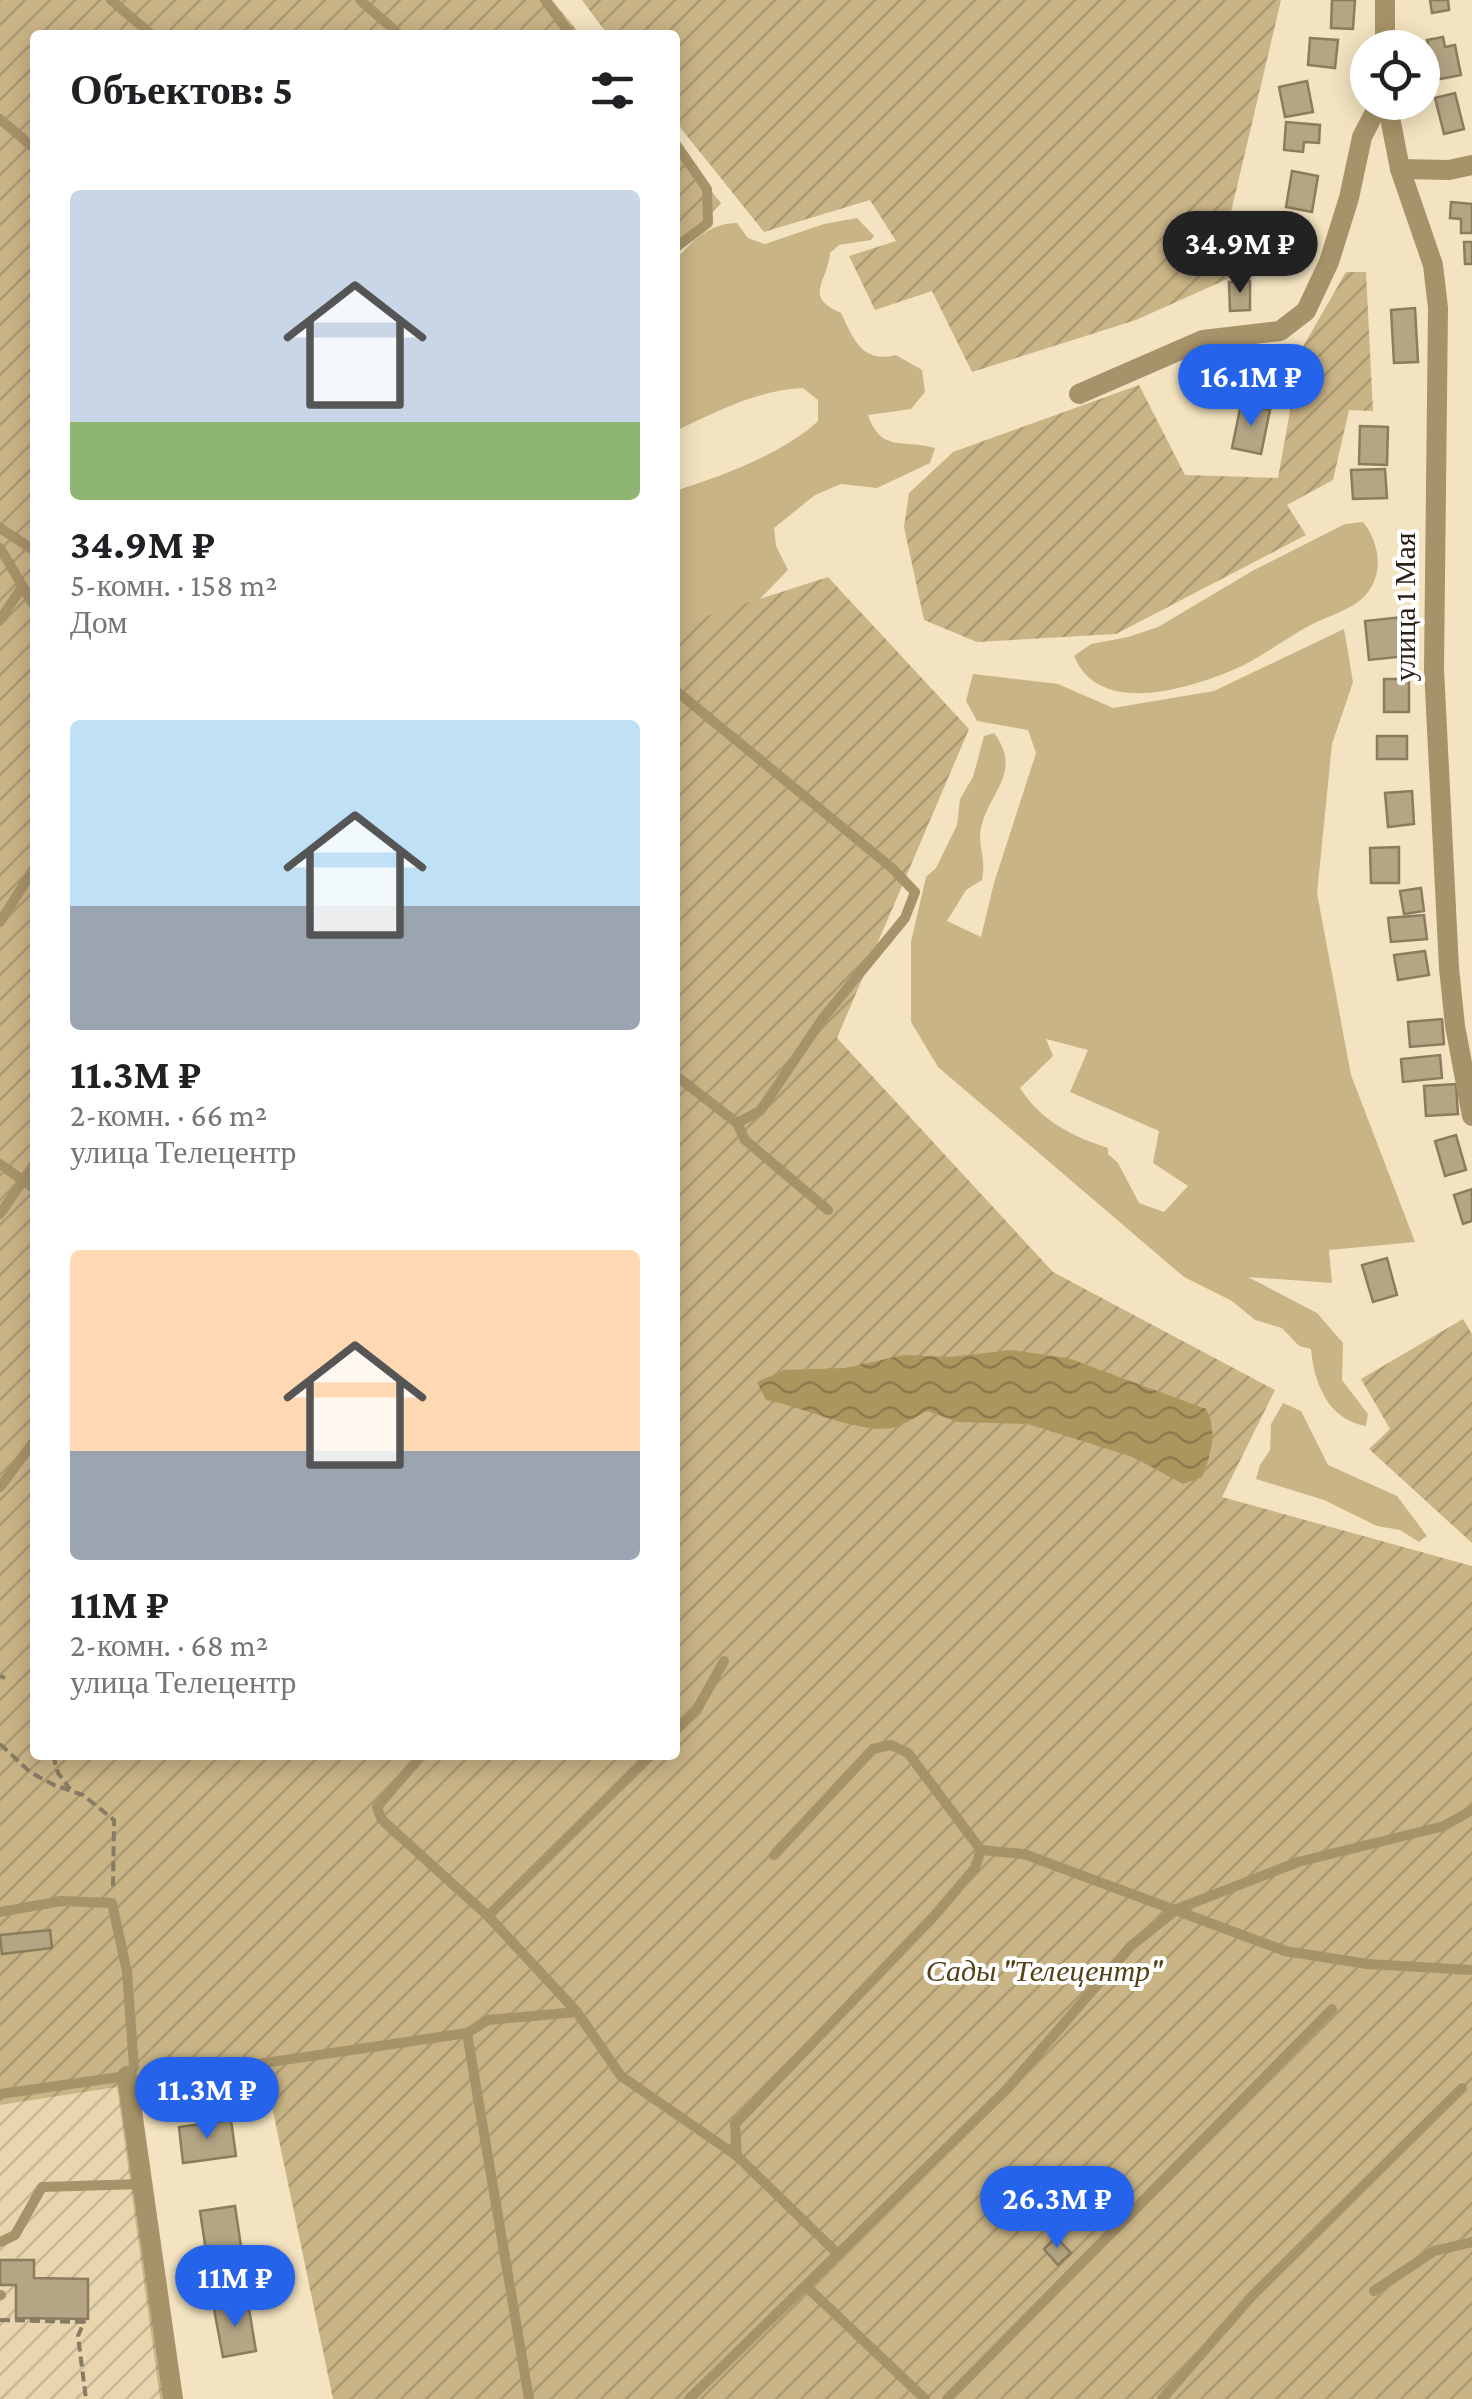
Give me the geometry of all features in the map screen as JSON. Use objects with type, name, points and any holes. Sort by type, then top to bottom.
[{"type":"street","points":[[1385,0],[1385,30]]},
{"type":"street","points":[[1079,394],[1203,340],[1280,331],[1306,311],[1339,230],[1362,137],[1373,120]]},
{"type":"street","name":"улица 1 Мая","points":[[1388,120],[1400,169],[1433,265],[1438,308],[1434,669],[1449,968],[1472,1116]]},
{"type":"street","points":[[1400,169],[1449,170],[1472,164]]},
{"type":"street","points":[[128,2080],[172,2399]]},
{"type":"lane","points":[[111,0],[146,30]]},
{"type":"lane","points":[[360,0],[394,30]]},
{"type":"lane","points":[[545,0],[568,30]]},
{"type":"lane","points":[[0,119],[30,145]]},
{"type":"lane","points":[[680,150],[707,189],[708,222],[680,244]]},
{"type":"lane","points":[[0,528],[30,548]]},
{"type":"lane","points":[[0,548],[30,599]]},
{"type":"lane","points":[[0,620],[22,587]]},
{"type":"lane","points":[[680,694],[892,868],[915,892],[905,918],[823,1018],[760,1111],[737,1123]]},
{"type":"lane","points":[[0,922],[30,876]]},
{"type":"lane","points":[[680,1079],[737,1123],[745,1140],[828,1210]]},
{"type":"lane","points":[[0,1164],[30,1186]]},
{"type":"lane","points":[[0,1214],[30,1170]]},
{"type":"lane","points":[[0,1486],[30,1447]]},
{"type":"lane","points":[[680,1726],[696,1711],[724,1661]]},
{"type":"lane","points":[[774,1855],[873,1749],[891,1745],[908,1754],[981,1850],[1024,1854],[1285,1951],[1367,1964],[1472,1970]]},
{"type":"lane","points":[[418,1760],[377,1807],[382,1820],[488,1916],[577,2012],[621,2076],[737,2156],[838,2254]]},
{"type":"lane","points":[[488,1916],[646,1760]]},
{"type":"lane","points":[[689,2399],[1007,2089],[1131,1946],[1177,1910],[1298,1862],[1444,1826],[1472,1810]]},
{"type":"lane","points":[[737,2156],[735,2124],[935,1915],[975,1868],[981,1850]]},
{"type":"lane","points":[[0,1912],[61,1902],[112,1903],[127,1972],[133,2034],[134,2067],[128,2080]]},
{"type":"lane","points":[[947,2399],[1332,2010]]},
{"type":"lane","points":[[0,2094],[467,2034],[488,2020],[577,2012]]},
{"type":"lane","points":[[467,2034],[529,2399]]},
{"type":"lane","points":[[1162,2399],[1252,2296],[1462,2088]]},
{"type":"lane","points":[[0,2242],[15,2235],[42,2187],[142,2184]]},
{"type":"lane","points":[[1374,2291],[1434,2251],[1472,2242]]},
{"type":"lane","points":[[806,2286],[926,2399]]},
{"type":"path","points":[[0,1744],[30,1772],[83,1795],[114,1820],[116,1865],[112,1903]]},
{"type":"path","points":[[54,1760],[70,1789]]},
{"type":"path","points":[[0,2320],[84,2322],[78,2336],[86,2399]]},
{"type":"shaded area","points":[[117,2086],[160,2399],[0,2399],[0,2105]]},
{"type":"green space","name":"Сады \"Телецентр\"","points":[[0,0],[552,0],[577,30],[30,30],[30,1760],[680,1760],[680,624],[828,577],[969,729],[837,1038],[1053,1272],[1275,1390],[1222,1497],[1472,1566],[1472,2399],[333,2399],[265,2073],[138,2087],[182,2399],[160,2399],[117,2087],[0,2105]]},
{"type":"green space","points":[[582,0],[1281,0],[1227,229],[1234,276],[1136,320],[972,372],[932,291],[875,310],[849,256],[896,241],[870,200],[764,232],[680,127],[680,30],[604,30]]},
{"type":"green space","points":[[680,153],[721,203],[680,247]]},
{"type":"green space","points":[[857,218],[874,236],[871,240],[839,245],[830,253],[820,294],[829,307],[841,313],[860,347],[875,356],[896,355],[922,370],[925,392],[911,409],[868,415],[886,440],[935,448],[930,463],[877,488],[841,484],[815,495],[774,528],[776,546],[788,570],[750,609],[680,642],[680,489],[731,471],[787,444],[818,421],[818,400],[803,388],[769,393],[680,429],[680,255],[702,234],[727,224],[737,223],[748,238],[765,244],[824,224]]},
{"type":"green space","points":[[1346,272],[1366,272],[1373,411],[1349,410],[1333,480],[1287,505],[1306,535],[1116,634],[977,642],[924,620],[904,527],[909,493],[953,452],[1139,385],[1185,475],[1278,478],[1301,350]]},
{"type":"green space","points":[[1363,522],[1374,541],[1378,564],[1375,579],[1364,597],[1243,666],[1169,690],[1123,692],[1103,687],[1086,675],[1074,656],[1091,644],[1158,627],[1254,570],[1345,524]]},
{"type":"green space","points":[[1344,629],[1353,682],[1332,744],[1317,893],[1351,1075],[1415,1242],[1329,1250],[1332,1283],[1248,1277],[1317,1313],[1343,1343],[1342,1380],[1368,1414],[1366,1426],[1342,1416],[1325,1398],[1311,1349],[1299,1346],[1282,1328],[1255,1320],[1232,1301],[1184,1277],[938,1067],[911,1022],[911,942],[926,877],[936,868],[957,825],[960,799],[973,777],[984,736],[994,733],[1002,746],[1005,769],[982,824],[982,880],[966,890],[947,921],[981,937],[994,883],[1036,753],[1028,730],[977,721],[966,701],[973,674],[1058,684],[1113,708],[1214,691]],"holes":[[[1046,1039],[1088,1050],[1070,1092],[1159,1131],[1153,1163],[1188,1186],[1164,1212],[1139,1203],[1108,1148],[1058,1126],[1020,1088],[1053,1056]]]},
{"type":"green space","points":[[1463,1319],[1472,1334],[1472,1543],[1369,1449],[1390,1429],[1361,1379]]},
{"type":"green space","points":[[1283,1403],[1301,1411],[1328,1465],[1397,1496],[1427,1536],[1419,1542],[1400,1530],[1377,1526],[1324,1500],[1256,1479],[1270,1450],[1271,1424]]},
{"type":"water","points":[[1011,1350],[1068,1358],[1206,1409],[1212,1435],[1202,1477],[1183,1484],[1133,1457],[1028,1424],[958,1422],[927,1411],[896,1427],[862,1427],[766,1400],[757,1382],[784,1370],[845,1368],[904,1355],[950,1357]]},
{"type":"building","points":[[1332,0],[1355,0],[1353,29],[1331,28]]},
{"type":"building","points":[[1430,0],[1448,0],[1449,10],[1432,13]]},
{"type":"building","points":[[1310,38],[1338,40],[1335,68],[1308,65]]},
{"type":"building","points":[[1440,38],[1445,47],[1455,45],[1461,75],[1440,79]]},
{"type":"building","points":[[1307,81],[1313,112],[1285,117],[1279,87]]},
{"type":"building","points":[[1455,93],[1464,129],[1444,134],[1440,97]]},
{"type":"building","points":[[1286,122],[1320,125],[1319,143],[1304,142],[1303,152],[1284,150]]},
{"type":"building","points":[[1292,171],[1318,176],[1312,212],[1286,207]]},
{"type":"building","points":[[1451,202],[1472,204],[1472,233],[1461,233],[1461,219],[1450,218]]},
{"type":"building","points":[[1275,225],[1298,230],[1291,261],[1269,256]]},
{"type":"building","points":[[1464,242],[1472,242],[1472,264],[1465,264]]},
{"type":"building","points":[[1250,281],[1250,310],[1230,311],[1229,282]]},
{"type":"building","points":[[1415,308],[1418,362],[1394,363],[1391,310]]},
{"type":"building","points":[[1224,348],[1251,353],[1243,395],[1216,390]]},
{"type":"building","points":[[1241,404],[1270,410],[1261,454],[1232,448]]},
{"type":"building","points":[[1360,426],[1388,427],[1387,465],[1359,464]]},
{"type":"building","points":[[1385,469],[1387,498],[1353,499],[1351,470]]},
{"type":"building","points":[[1402,617],[1407,656],[1369,660],[1365,621]]},
{"type":"building","points":[[1384,679],[1409,679],[1409,712],[1384,712]]},
{"type":"building","points":[[1377,736],[1407,736],[1407,759],[1377,759]]},
{"type":"building","points":[[1412,791],[1414,824],[1388,827],[1385,793]]},
{"type":"building","points":[[1399,847],[1399,883],[1371,883],[1370,848]]},
{"type":"building","points":[[1421,888],[1424,911],[1404,914],[1400,891]]},
{"type":"building","points":[[1424,915],[1427,939],[1391,942],[1388,918]]},
{"type":"building","points":[[1425,951],[1429,975],[1398,980],[1394,955]]},
{"type":"building","points":[[1442,1019],[1444,1044],[1410,1047],[1408,1022]]},
{"type":"building","points":[[1440,1055],[1442,1078],[1403,1082],[1401,1059]]},
{"type":"building","points":[[1456,1084],[1458,1114],[1426,1116],[1424,1086]]},
{"type":"building","points":[[1456,1135],[1466,1170],[1445,1176],[1435,1141]]},
{"type":"building","points":[[1472,1189],[1472,1221],[1463,1224],[1454,1195]]},
{"type":"building","points":[[1387,1258],[1397,1295],[1373,1302],[1362,1265]]},
{"type":"building","points":[[50,1930],[52,1948],[2,1954],[0,1935]]},
{"type":"building","points":[[231,2120],[236,2156],[183,2163],[179,2127]]},
{"type":"building","points":[[235,2206],[242,2253],[207,2258],[200,2211]]},
{"type":"building","points":[[1056,2237],[1071,2253],[1058,2265],[1044,2249]]},
{"type":"building","points":[[0,2260],[34,2260],[34,2278],[88,2279],[88,2319],[16,2318],[16,2285],[0,2285]]},
{"type":"building","points":[[248,2303],[256,2351],[223,2357],[214,2309]]}]
